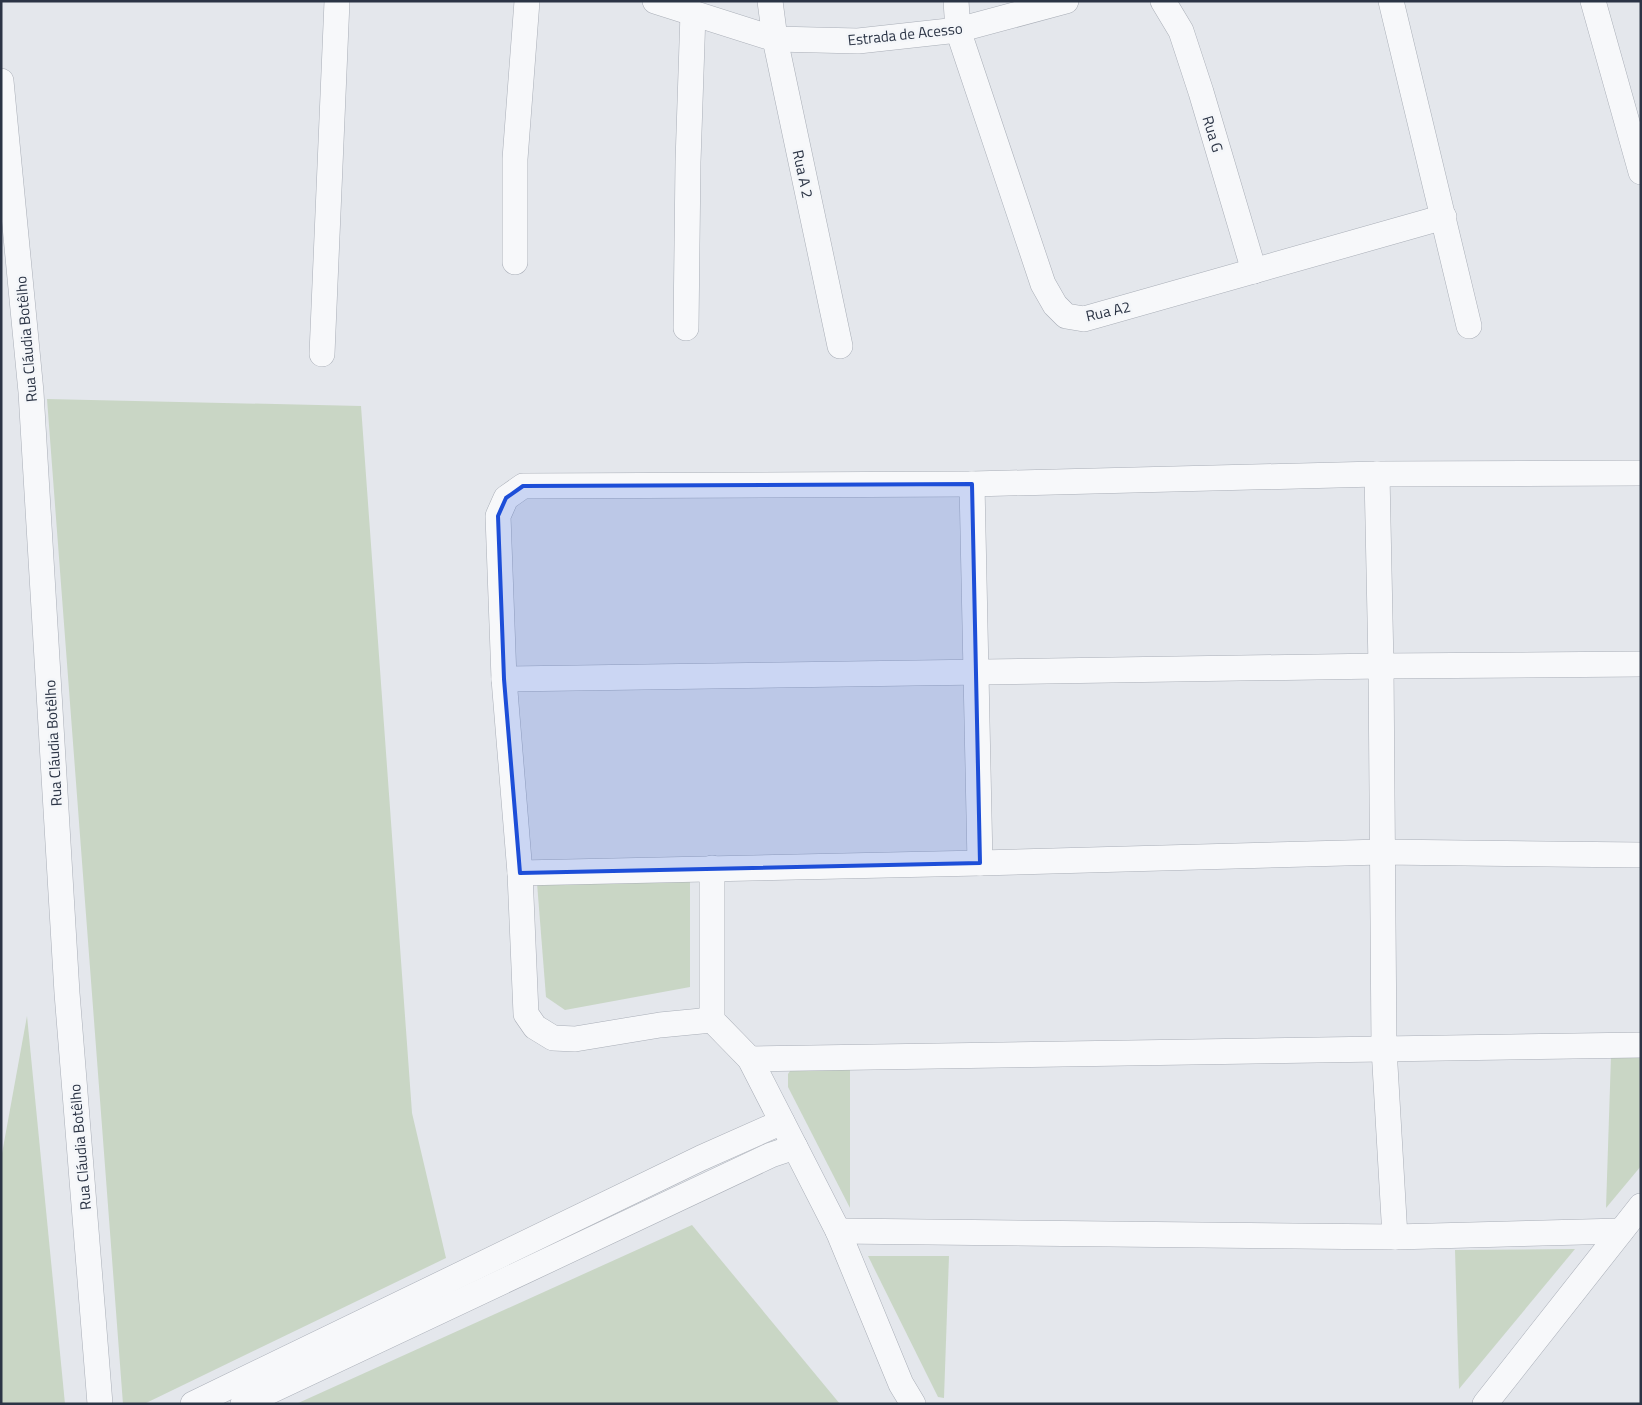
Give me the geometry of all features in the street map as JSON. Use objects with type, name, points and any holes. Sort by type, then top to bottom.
[{"type":"street","points":[[322,354],[337,1]]},
{"type":"street","points":[[515,262],[515,159],[527,1]]},
{"type":"street","name":"Estrada de Acesso","points":[[655,1],[775,39],[858,42],[958,30],[1066,1]]},
{"type":"street","name":"Rua A 2","points":[[770,1],[775,39],[840,346]]},
{"type":"street","name":"Rua A2","points":[[956,1],[958,30],[1042,284],[1055,305],[1066,316],[1084,319],[1444,217]]},
{"type":"street","name":"Rua G","points":[[1163,1],[1180,31],[1201,92],[1254,271]]},
{"type":"street","points":[[1391,1],[1469,326]]},
{"type":"street","points":[[1593,1],[1641,172]]},
{"type":"street","points":[[686,328],[688,162],[693,12]]},
{"type":"street","name":"Rua Cláudia Botêlho","points":[[1,81],[31,392],[67,994],[101,1402]]},
{"type":"street","points":[[712,1020],[660,1025],[575,1039],[553,1038],[535,1027],[526,1014],[520,873],[504,679],[498,516],[506,498],[523,486],[972,484],[1377,474],[1641,473]]},
{"type":"street","points":[[1377,474],[1382,666],[1384,1048],[1395,1237]]},
{"type":"street","points":[[972,484],[980,863]]},
{"type":"street","points":[[504,679],[1641,664]]},
{"type":"street","points":[[520,873],[1382,852],[1641,855]]},
{"type":"street","points":[[712,868],[712,1020],[750,1059],[838,1231],[901,1384],[912,1404]]},
{"type":"street","points":[[750,1059],[1641,1045]]},
{"type":"street","points":[[193,1404],[701,1158],[782,1122]]},
{"type":"street","points":[[243,1404],[771,1155],[795,1147]]},
{"type":"street","points":[[1485,1404],[1641,1206]]},
{"type":"street","points":[[838,1231],[1395,1237],[1621,1231]]},
{"type":"highlighted area","points":[[972,484],[980,863],[520,873],[504,679],[498,516],[506,498],[523,486]]},
{"type":"green space","points":[[47,399],[361,406],[412,1113],[446,1258],[144,1404],[123,1404]]},
{"type":"green space","points":[[690,881],[690,987],[565,1010],[546,997],[537,883]]},
{"type":"green space","points":[[27,1016],[65,1404],[1,1404],[1,1159]]},
{"type":"green space","points":[[1611,1056],[1641,1056],[1641,1166],[1606,1208]]},
{"type":"green space","points":[[795,1064],[850,1065],[850,1208],[788,1087],[788,1074]]},
{"type":"green space","points":[[692,1225],[840,1404],[296,1404]]},
{"type":"green space","points":[[1575,1249],[1459,1389],[1455,1250]]},
{"type":"green space","points":[[868,1256],[949,1256],[944,1398],[938,1397]]}]
